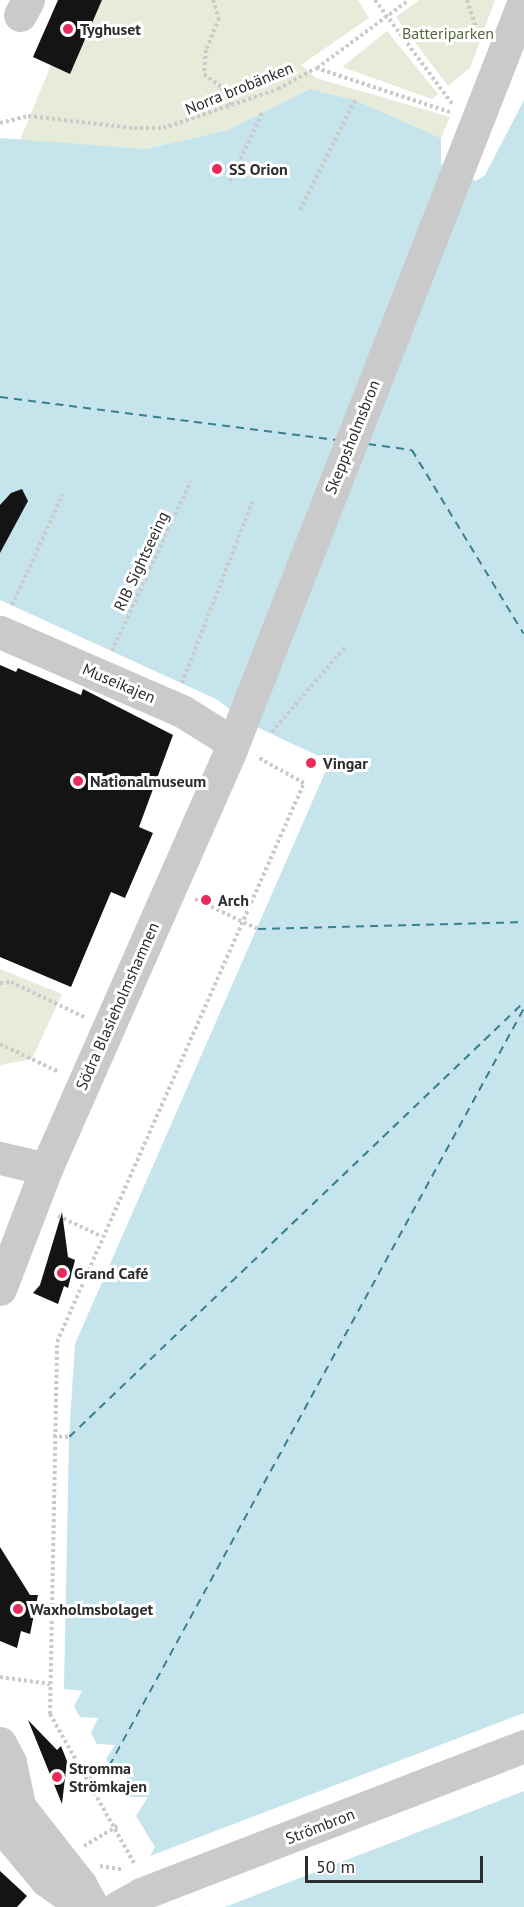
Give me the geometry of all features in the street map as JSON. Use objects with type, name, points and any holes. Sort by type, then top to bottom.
[{"type":"street","name":"Skeppsholmsbron","points":[[242,741],[524,1]]},
{"type":"street","name":"Museikajen","points":[[6,619],[242,741]]},
{"type":"street","name":"Södra Blasieholmshamnen","points":[[0,1289],[46,1169],[170,887],[242,741]]},
{"type":"street","points":[[0,1158],[46,1169]]},
{"type":"street","points":[[0,1743],[10,1762],[6,1804],[46,1880],[84,1907]]},
{"type":"street","name":"Strömbron","points":[[173,1898],[524,1746]]},
{"type":"street","name":"Strömbron","points":[[118,1907],[173,1898],[524,1767]]},
{"type":"street","points":[[6,1804],[93,1907]]},
{"type":"path","points":[[213,0],[219,18],[206,50],[204,74],[221,87],[231,105]]},
{"type":"path","points":[[375,0],[386,17]]},
{"type":"path","points":[[316,68],[409,0]]},
{"type":"path","points":[[467,0],[481,44]]},
{"type":"path","name":"Norra brobänken","points":[[8,118],[27,116],[134,128],[163,128],[278,89],[316,68],[461,115],[386,17]]},
{"type":"path","points":[[300,210],[355,100]]},
{"type":"path","points":[[230,181],[264,111]]},
{"type":"path","points":[[0,116],[8,118]]},
{"type":"path","points":[[0,123],[8,118]]},
{"type":"path","name":"RIB Sightseeing","points":[[112,651],[191,482]]},
{"type":"path","points":[[6,619],[63,494]]},
{"type":"path","points":[[182,684],[253,500]]},
{"type":"path","points":[[272,732],[345,647]]},
{"type":"path","points":[[134,1863],[117,1826],[51,1714],[53,1436],[57,1342],[101,1236],[304,783],[242,741]]},
{"type":"path","points":[[170,887],[258,929]]},
{"type":"path","points":[[0,983],[11,982],[85,1017]]},
{"type":"path","points":[[0,1044],[58,1072]]},
{"type":"path","points":[[54,1214],[101,1236]]},
{"type":"path","points":[[53,1436],[69,1437]]},
{"type":"path","points":[[0,1677],[51,1684]]},
{"type":"path","points":[[89,1778],[109,1766]]},
{"type":"path","points":[[82,1849],[117,1826]]},
{"type":"green space","points":[[102,0],[358,0],[369,18],[301,65],[316,78],[450,117],[441,138],[355,100],[310,89],[228,130],[146,149],[20,140],[51,65],[70,73]]},
{"type":"green space","name":"Batteriparken","points":[[419,0],[495,0],[470,68],[448,86],[396,17]]},
{"type":"green space","points":[[387,31],[438,94],[432,99],[342,67]]},
{"type":"green space","points":[[0,969],[62,994],[32,1059],[0,1065]]},
{"type":"water","points":[[310,89],[355,100],[441,138],[441,164],[476,181],[485,175],[524,100],[524,1907],[186,1907],[150,1856],[155,1847],[136,1816],[148,1797],[128,1797],[122,1786],[130,1771],[113,1772],[106,1759],[115,1745],[97,1744],[91,1733],[98,1718],[80,1717],[74,1706],[82,1691],[64,1689],[69,1437],[75,1344],[327,768],[323,758],[250,724],[216,699],[0,600],[0,138],[146,149],[228,130]]},
{"type":"pier","points":[[524,1713],[524,1791],[225,1907],[186,1907],[150,1856]]},
{"type":"building","name":"Tyghuset","points":[[58,0],[102,0],[70,74],[33,57]]},
{"type":"building","points":[[22,489],[28,501],[0,553],[0,505],[11,493]]},
{"type":"building","name":"Nationalmuseum","points":[[0,665],[16,672],[18,668],[81,695],[83,689],[173,735],[139,827],[153,833],[125,898],[111,892],[71,987],[0,957]]},
{"type":"building","points":[[62,1212],[68,1257],[75,1260],[68,1288],[64,1286],[58,1304],[33,1293],[40,1285]]},
{"type":"building","name":"Waxholmsbolaget","points":[[0,1547],[30,1595],[38,1595],[30,1634],[21,1631],[17,1648],[0,1641]]},
{"type":"building","points":[[28,1720],[57,1750],[61,1746],[67,1761],[62,1804]]},
{"type":"building","points":[[0,1871],[27,1896],[17,1907],[0,1907]]},
{"type":"ferry route","points":[[0,397],[336,440]]},
{"type":"ferry route","points":[[368,444],[412,450],[524,634]]},
{"type":"ferry route","points":[[258,929],[524,922]]},
{"type":"ferry route","points":[[69,1437],[524,1002]]},
{"type":"ferry route","points":[[109,1766],[524,1008]]},
{"type":"place","name":"Tyghuset","points":[[68,29]]},
{"type":"place","name":"SS Orion","points":[[217,169]]},
{"type":"place","name":"Vingar","points":[[311,763]]},
{"type":"place","name":"Nationalmuseum","points":[[78,781]]},
{"type":"place","name":"Arch","points":[[206,900]]},
{"type":"place","name":"Grand Café","points":[[62,1273]]},
{"type":"place","name":"Waxholmsbolaget","points":[[18,1609]]},
{"type":"place","name":"Stromma Strömkajen","points":[[57,1777]]}]
